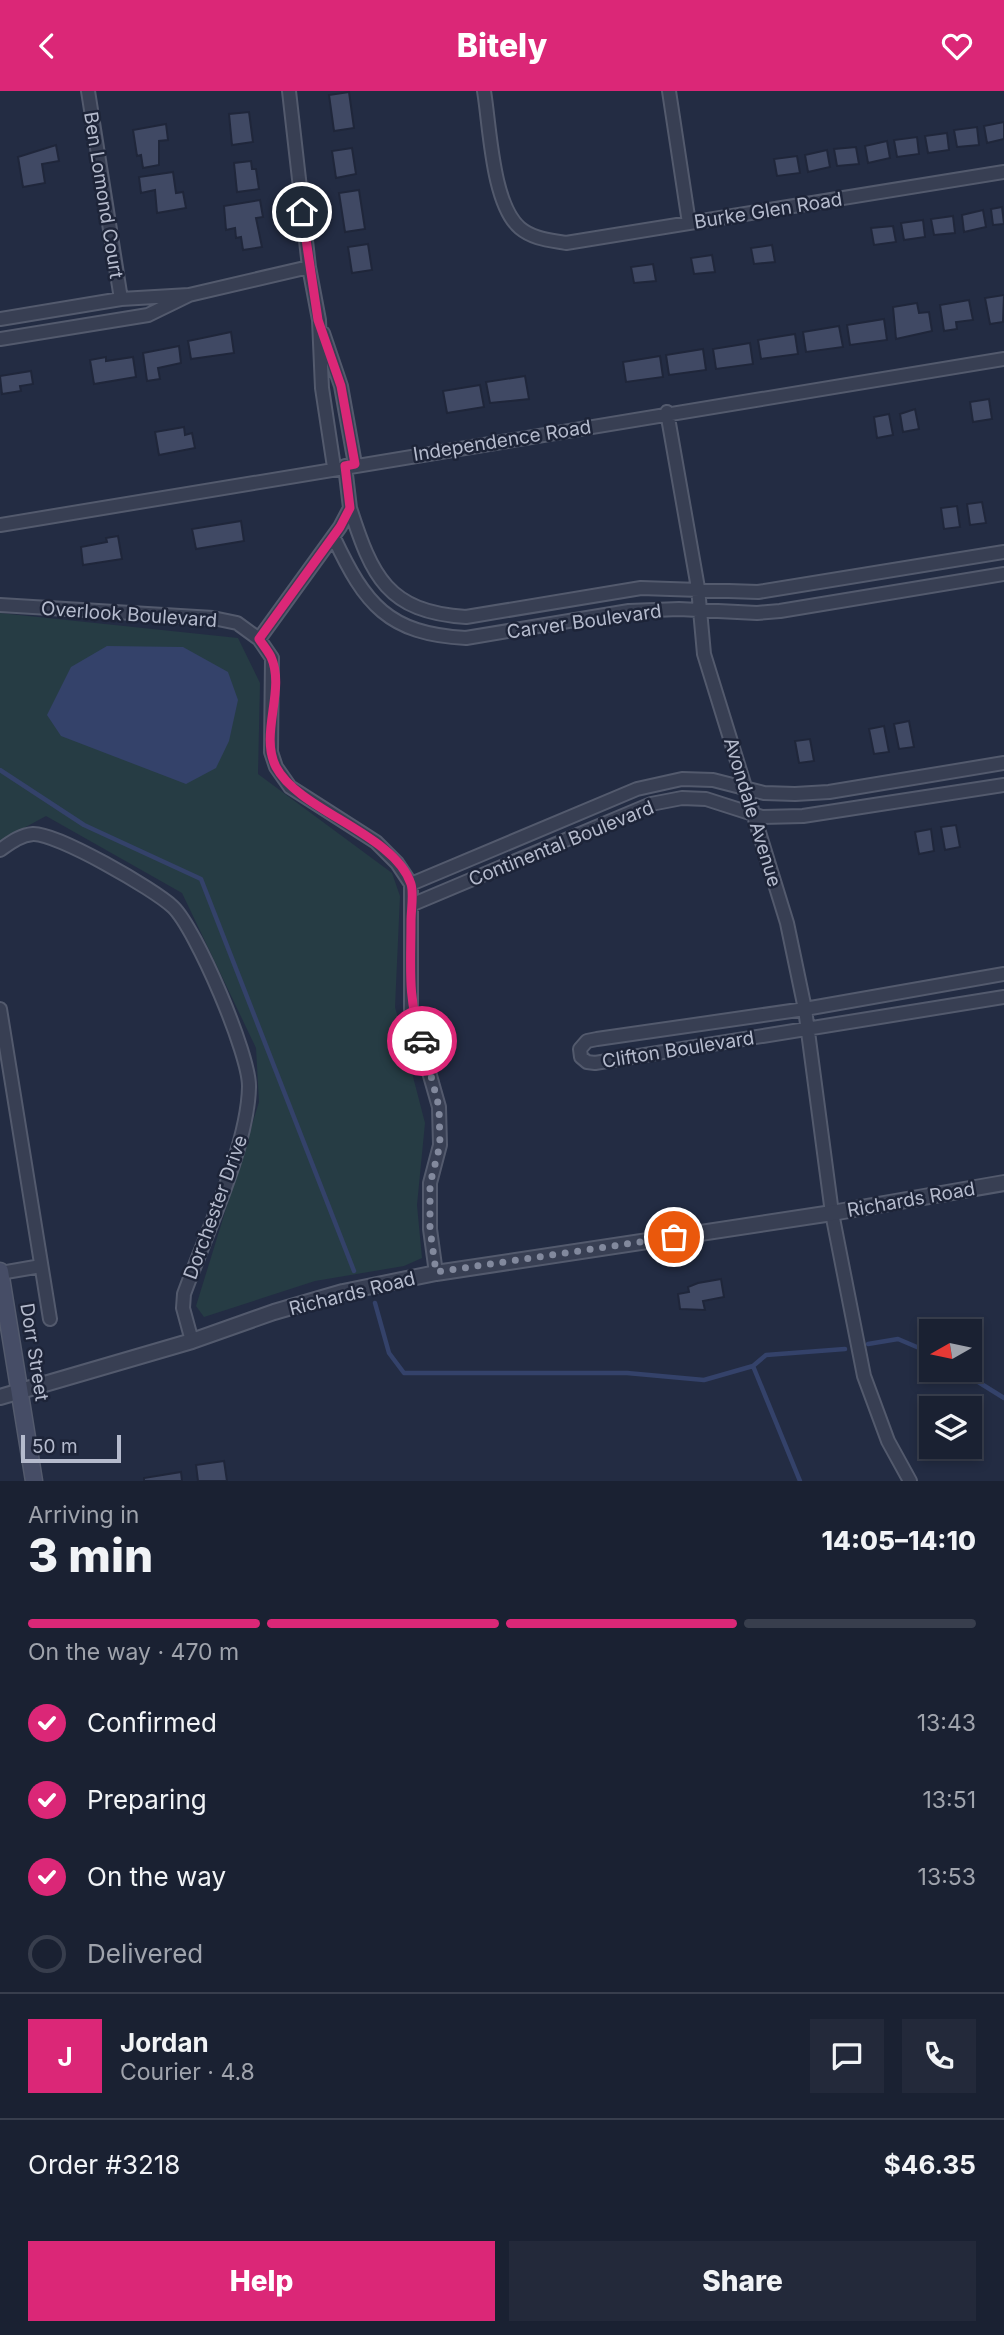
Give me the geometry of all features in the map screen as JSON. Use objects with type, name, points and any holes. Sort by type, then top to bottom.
[{"type":"main road","name":"Dorr Street","points":[[0,1272],[34,1481]]},
{"type":"street","name":"Ben Lomond Court","points":[[88,91],[114,300],[111,321]]},
{"type":"street","points":[[289,91],[309,267],[318,320],[322,388],[345,466]]},
{"type":"street","name":"Burke Glen Road","points":[[484,91],[502,198],[518,227],[532,236],[566,243],[1004,172]]},
{"type":"street","points":[[669,91],[689,223]]},
{"type":"street","points":[[0,319],[137,297],[189,295],[309,267]]},
{"type":"street","points":[[0,339],[140,316],[168,308],[189,295]]},
{"type":"street","points":[[137,297],[140,316]]},
{"type":"street","points":[[318,320],[341,386],[345,466]]},
{"type":"street","name":"Independence Road","points":[[0,525],[667,412],[1004,359]]},
{"type":"street","name":"Avondale Avenue","points":[[667,412],[698,588],[704,654],[787,923],[805,1009],[832,1213],[864,1376],[888,1441],[910,1481]]},
{"type":"street","name":"Carver Boulevard","points":[[345,466],[350,508],[366,556],[384,587],[409,606],[437,615],[466,617],[642,588],[758,591],[1004,552]]},
{"type":"street","points":[[350,508],[334,538],[259,639],[272,658],[274,677],[271,752],[276,767],[290,787],[376,842],[397,863],[411,884],[411,1009],[439,1107],[440,1145],[430,1184],[430,1229],[436,1272]]},
{"type":"street","name":"Carver Boulevard","points":[[334,538],[355,583],[369,600],[405,626],[428,634],[466,638],[629,611],[780,611],[1004,574]]},
{"type":"street","name":"Overlook Boulevard","points":[[0,605],[213,618],[237,623],[259,639]]},
{"type":"street","name":"Continental Boulevard","points":[[411,884],[637,789],[682,779],[744,786],[764,793],[829,792],[1004,763]]},
{"type":"street","name":"Continental Boulevard","points":[[411,905],[651,804],[682,798],[706,799],[753,814],[778,817],[834,813],[1004,785]]},
{"type":"street","name":"Dorchester Drive","points":[[0,850],[15,839],[33,834],[52,837],[124,876],[173,907],[194,937],[241,1048],[249,1085],[243,1130],[184,1294],[183,1308],[192,1341]]},
{"type":"street","name":"Clifton Boulevard","points":[[1004,974],[805,1009],[597,1039],[587,1041],[580,1049],[580,1054],[587,1062],[595,1063],[1004,997]]},
{"type":"street","points":[[0,1009],[50,1319]]},
{"type":"street","name":"Richards Road","points":[[0,1397],[192,1341],[336,1294],[436,1272],[832,1213],[1004,1184]]},
{"type":"street","points":[[0,1272],[41,1266]]},
{"type":"shaded area","points":[[0,613],[238,638],[260,683],[258,774],[392,873],[400,896],[395,1007],[425,1123],[417,1205],[422,1258],[404,1266],[315,1281],[204,1317],[196,1306],[259,1102],[256,1048],[182,893],[46,816],[0,841]]},
{"type":"water","points":[[107,646],[183,647],[228,672],[238,700],[229,741],[216,768],[186,784],[61,736],[47,715],[71,667]]},
{"type":"building","points":[[349,92],[354,128],[334,131],[329,95]]},
{"type":"building","points":[[249,112],[253,142],[232,145],[229,114]]},
{"type":"building","points":[[1004,122],[1004,139],[987,143],[984,126]]},
{"type":"building","points":[[166,124],[168,140],[159,141],[159,165],[143,168],[141,155],[137,156],[133,130]]},
{"type":"building","points":[[977,127],[979,145],[957,147],[954,130]]},
{"type":"building","points":[[947,133],[949,150],[928,153],[925,136]]},
{"type":"building","points":[[917,137],[919,154],[897,157],[894,140]]},
{"type":"building","points":[[887,141],[890,158],[868,163],[865,146]]},
{"type":"building","points":[[56,145],[59,161],[42,164],[45,183],[23,187],[18,157]]},
{"type":"building","points":[[856,147],[859,164],[837,166],[834,149]]},
{"type":"building","points":[[352,148],[356,174],[336,178],[332,151]]},
{"type":"building","points":[[827,150],[830,167],[808,172],[805,155]]},
{"type":"building","points":[[797,156],[800,173],[777,176],[774,159]]},
{"type":"building","points":[[251,161],[252,169],[256,169],[259,189],[237,192],[234,163]]},
{"type":"building","points":[[173,172],[176,193],[183,192],[186,208],[157,213],[155,190],[141,193],[139,177]]},
{"type":"building","points":[[359,190],[365,229],[345,232],[339,193]]},
{"type":"building","points":[[260,200],[263,217],[256,218],[262,247],[243,250],[241,237],[236,238],[235,228],[226,230],[224,206]]},
{"type":"building","points":[[1002,207],[1004,224],[993,225],[991,209]]},
{"type":"building","points":[[983,210],[986,227],[964,232],[962,215]]},
{"type":"building","points":[[953,216],[955,233],[934,235],[931,219]]},
{"type":"building","points":[[923,220],[925,237],[904,240],[901,223]]},
{"type":"building","points":[[893,226],[896,242],[874,245],[871,228]]},
{"type":"building","points":[[368,244],[372,270],[352,273],[348,247]]},
{"type":"building","points":[[772,245],[775,262],[754,264],[751,248]]},
{"type":"building","points":[[712,255],[715,272],[694,274],[691,258]]},
{"type":"building","points":[[653,264],[656,281],[634,283],[631,267]]},
{"type":"building","points":[[1004,295],[1003,322],[990,324],[985,298]]},
{"type":"building","points":[[969,300],[973,320],[956,322],[957,329],[944,331],[940,305]]},
{"type":"building","points":[[917,303],[919,313],[929,312],[932,331],[896,339],[893,307]]},
{"type":"building","points":[[884,319],[887,340],[850,345],[847,325]]},
{"type":"building","points":[[839,326],[843,347],[806,352],[803,332]]},
{"type":"building","points":[[231,332],[234,353],[191,359],[188,341]]},
{"type":"building","points":[[795,334],[798,354],[761,359],[758,340]]},
{"type":"building","points":[[750,343],[753,364],[716,369],[713,349]]},
{"type":"building","points":[[179,346],[181,363],[158,368],[160,379],[147,381],[143,353]]},
{"type":"building","points":[[703,349],[706,370],[669,375],[666,355]]},
{"type":"building","points":[[660,356],[663,377],[626,382],[623,362]]},
{"type":"building","points":[[106,357],[106,361],[133,357],[136,377],[94,384],[90,360]]},
{"type":"building","points":[[31,371],[33,384],[20,386],[21,391],[2,394],[0,376]]},
{"type":"building","points":[[525,376],[529,399],[490,403],[486,382]]},
{"type":"building","points":[[480,385],[484,407],[447,413],[443,391]]},
{"type":"building","points":[[989,399],[992,419],[973,422],[970,402]]},
{"type":"building","points":[[915,409],[919,429],[903,432],[900,414]]},
{"type":"building","points":[[889,414],[893,435],[877,438],[874,417]]},
{"type":"building","points":[[184,427],[185,435],[192,433],[195,448],[159,455],[155,432]]},
{"type":"building","points":[[982,502],[986,523],[970,525],[967,504]]},
{"type":"building","points":[[957,506],[960,527],[944,529],[941,508]]},
{"type":"building","points":[[241,521],[244,541],[196,549],[192,529]]},
{"type":"building","points":[[118,536],[122,559],[83,565],[81,547],[107,542],[106,538]]},
{"type":"building","points":[[909,721],[914,747],[899,749],[894,724]]},
{"type":"building","points":[[884,726],[889,752],[874,754],[869,729]]},
{"type":"building","points":[[810,739],[814,761],[799,763],[795,741]]},
{"type":"building","points":[[956,825],[960,847],[945,850],[941,827]]},
{"type":"building","points":[[931,829],[934,851],[919,854],[915,832]]},
{"type":"building","points":[[721,1279],[724,1297],[703,1301],[705,1310],[680,1309],[678,1294],[689,1292],[688,1287],[698,1283]]},
{"type":"building","points":[[224,1461],[227,1481],[198,1481],[196,1465]]},
{"type":"building","points":[[181,1472],[182,1481],[144,1481],[144,1478]]},
{"type":"waterway","points":[[0,770],[84,825],[201,879],[354,1271]]},
{"type":"waterway","points":[[375,1303],[389,1353],[404,1373],[627,1373],[704,1380],[753,1366],[800,1481]]},
{"type":"waterway","points":[[868,1344],[898,1339],[919,1348]]},
{"type":"waterway","points":[[753,1366],[766,1355],[845,1349]]},
{"type":"waterway","points":[[980,1383],[1004,1398]]},
{"type":"way so far","points":[[422,1041],[439,1107],[440,1145],[430,1184],[430,1229],[436,1272],[674,1237]]},
{"type":"route","points":[[302,212],[318,320],[341,386],[355,464],[345,466],[350,508],[340,527],[324,553],[259,639],[272,658],[274,677],[271,752],[276,767],[290,787],[376,842],[397,863],[411,884],[411,1009],[422,1041]]}]
